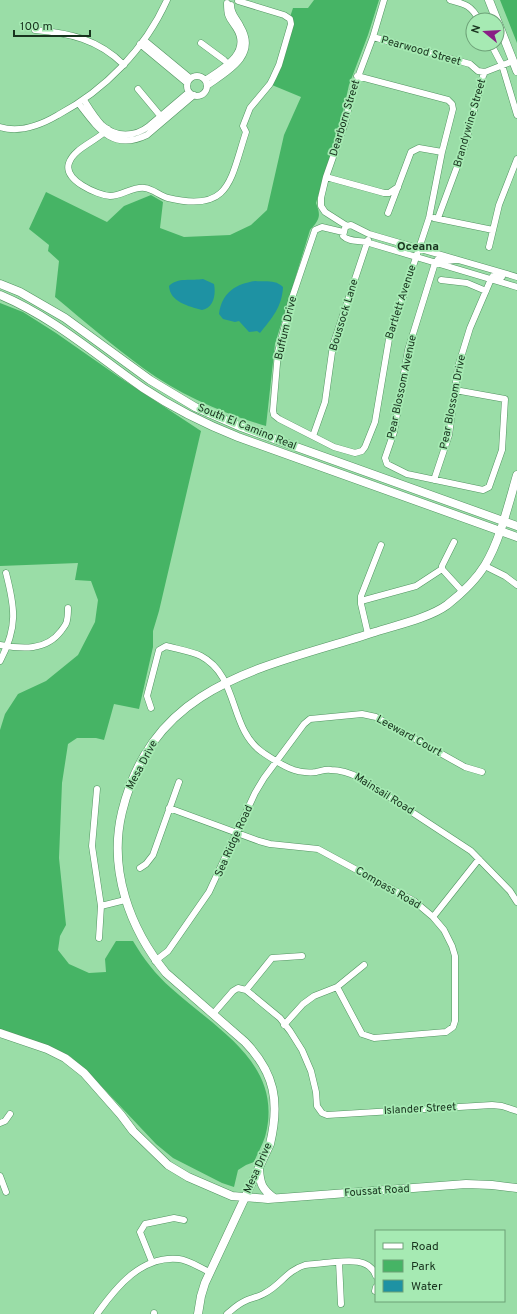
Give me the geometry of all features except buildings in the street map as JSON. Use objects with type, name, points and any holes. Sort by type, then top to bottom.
[{"type":"main road","points":[[489,0],[517,70]]},
{"type":"main road","name":"South El Camino Real","points":[[0,284],[20,292],[65,318],[150,380],[195,407],[241,427],[517,526]]},
{"type":"main road","name":"South El Camino Real","points":[[0,295],[16,302],[60,328],[144,389],[201,421],[238,437],[517,537]]},
{"type":"main road","name":"Mesa Drive","points":[[198,1314],[201,1296],[241,1196],[259,1167],[270,1144],[274,1126],[274,1096],[272,1084],[264,1065],[256,1054],[245,1042],[175,983],[155,961],[139,935],[125,900],[121,881],[118,848],[120,819],[130,783],[146,752],[168,723],[207,692],[248,673],[435,612],[447,605],[472,583],[485,566],[493,551],[517,475]]},
{"type":"main road","name":"Foussat Road","points":[[0,1033],[47,1049],[65,1058],[84,1073],[137,1136],[168,1164],[188,1177],[214,1190],[232,1196],[274,1198],[466,1184],[492,1184],[517,1188]]},
{"type":"main road","points":[[259,1167],[262,1185],[267,1193],[274,1198]]},
{"type":"street","points":[[0,127],[20,129],[38,125],[81,102],[104,84],[124,65],[142,42],[162,11],[167,0]]},
{"type":"street","points":[[106,131],[75,153],[69,163],[68,169],[70,175],[75,180],[95,192],[110,196],[139,188],[147,188],[166,198],[200,202],[208,201],[217,196],[226,188],[231,180],[246,132],[243,126],[250,108],[270,84],[279,65],[291,24],[289,17],[238,0],[235,4],[228,3],[231,11],[242,28],[243,41],[242,56],[240,61],[230,66],[206,83],[204,93],[199,95],[191,93]]},
{"type":"street","name":"Dearborn Street","points":[[347,226],[324,212],[321,206],[321,198],[326,177],[345,123],[352,92],[373,37],[384,0]]},
{"type":"street","points":[[450,0],[464,3],[470,6],[475,12]]},
{"type":"street","points":[[35,30],[61,32],[92,41],[116,56],[124,65]]},
{"type":"street","name":"Pearwood Street","points":[[373,37],[470,64],[478,71],[485,72]]},
{"type":"street","points":[[142,42],[189,81],[191,93]]},
{"type":"street","points":[[201,43],[230,66]]},
{"type":"street","points":[[495,52],[502,65],[517,115]]},
{"type":"street","points":[[485,72],[513,61]]},
{"type":"street","name":"Brandywine Street","points":[[438,218],[464,148],[482,76],[485,72]]},
{"type":"street","points":[[189,81],[195,76],[201,76],[206,83]]},
{"type":"street","name":"Bartlett Avenue","points":[[313,436],[334,447],[355,453],[362,451],[365,447],[375,422],[389,339],[429,218],[452,109],[452,104],[448,100],[358,76]]},
{"type":"street","points":[[138,89],[163,118]]},
{"type":"street","points":[[81,102],[94,124],[106,131],[111,137],[124,140],[140,138],[147,135],[163,118],[191,93]]},
{"type":"street","points":[[388,213],[411,152],[419,148],[442,152]]},
{"type":"street","points":[[489,247],[499,205],[517,159]]},
{"type":"street","points":[[326,177],[384,193],[389,193],[398,187]]},
{"type":"street","points":[[429,218],[438,218],[493,230]]},
{"type":"street","points":[[517,278],[369,234],[351,225],[347,226],[343,232],[343,236],[347,239],[366,242],[517,287]]},
{"type":"street","name":"Buffum Drive","points":[[313,436],[274,415],[273,411],[278,352],[292,298],[315,230],[322,227],[343,232]]},
{"type":"street","points":[[366,242],[372,238],[378,240],[387,239]]},
{"type":"street","name":"Boussock Lane","points":[[313,436],[325,402],[333,345],[366,242]]},
{"type":"street","points":[[435,263],[438,259],[447,261],[455,260]]},
{"type":"street","name":"Pear Blossom Avenue","points":[[435,263],[408,350],[394,432],[385,458],[387,464],[407,474],[483,490],[489,487],[502,450],[505,399],[455,390]]},
{"type":"street","points":[[491,279],[496,275],[503,277],[510,275]]},
{"type":"street","name":"Pear Blossom Drive","points":[[434,480],[449,436],[458,367],[470,328],[491,279]]},
{"type":"street","points":[[441,280],[467,284],[486,291]]},
{"type":"street","points":[[361,602],[416,586],[442,569],[442,566],[454,542]]},
{"type":"street","points":[[368,634],[361,596],[381,545]]},
{"type":"street","points":[[485,566],[517,584]]},
{"type":"street","points":[[442,569],[462,591]]},
{"type":"street","points":[[0,661],[13,628],[14,619],[13,602],[6,573]]},
{"type":"street","points":[[0,645],[18,648],[33,647],[50,641],[58,635],[67,622],[68,608]]},
{"type":"street","name":"Mainsail Road","points":[[151,708],[147,696],[157,654],[161,648],[166,646],[201,656],[208,660],[221,673],[226,682],[243,730],[253,744],[277,761],[294,770],[314,772],[330,769],[348,772],[360,778],[471,851],[510,891],[517,902]]},
{"type":"street","name":"Leeward Court","points":[[310,719],[362,714],[370,715],[464,767],[482,772]]},
{"type":"street","name":"Sea Ridge Road","points":[[155,961],[168,952],[209,892],[255,793],[304,724],[310,719]]},
{"type":"street","points":[[140,868],[146,864],[152,855],[179,782]]},
{"type":"street","points":[[97,789],[92,846],[101,906],[99,938]]},
{"type":"street","name":"Compass Road","points":[[170,808],[237,834],[270,844],[318,849],[414,901],[433,917],[444,930],[452,946],[455,956],[455,1021],[453,1027],[446,1032],[374,1038],[366,1036],[362,1034],[337,987]]},
{"type":"street","points":[[433,917],[479,859]]},
{"type":"street","points":[[101,906],[125,900]]},
{"type":"street","points":[[246,990],[272,958],[302,956]]},
{"type":"street","points":[[213,1014],[233,991],[238,988],[246,990],[280,1018],[284,1025],[303,1004],[314,996],[337,987],[364,965]]},
{"type":"street","name":"Islander Street","points":[[284,1025],[290,1031],[305,1057],[311,1071],[316,1092],[317,1106],[322,1113],[327,1115],[492,1105],[502,1106],[517,1111]]},
{"type":"street","points":[[0,1123],[5,1121],[10,1114]]},
{"type":"street","points":[[0,1176],[6,1192]]},
{"type":"street","points":[[152,1262],[140,1232],[145,1224],[174,1218],[184,1220]]},
{"type":"street","points":[[97,1314],[130,1276],[142,1266],[152,1262],[159,1260],[179,1259],[210,1272]]},
{"type":"street","points":[[338,1262],[340,1304]]},
{"type":"street","points":[[227,1314],[245,1301],[265,1294],[292,1271],[306,1265],[357,1262],[370,1266],[375,1272]]},
{"type":"green space","points":[[314,0],[379,0],[368,35],[349,85],[341,121],[316,203],[319,211],[319,217],[310,230],[275,344],[266,426],[233,415],[202,402],[157,378],[121,351],[55,297],[59,261],[48,251],[49,245],[29,229],[46,192],[107,222],[124,206],[151,195],[163,202],[160,228],[184,237],[230,235],[251,225],[267,210],[284,135],[301,97],[272,85],[290,17],[293,8],[308,8]]},
{"type":"green space","points":[[500,0],[517,0],[517,43],[505,12]]},
{"type":"green space","points":[[0,303],[23,312],[56,333],[201,431],[153,631],[153,647],[139,709],[114,704],[104,740],[96,738],[77,738],[68,744],[62,783],[59,858],[66,925],[60,936],[58,950],[69,964],[89,973],[106,972],[105,959],[116,941],[133,941],[145,960],[160,978],[226,1034],[242,1050],[256,1069],[265,1089],[269,1111],[265,1137],[254,1162],[238,1170],[234,1187],[222,1183],[173,1158],[156,1144],[105,1090],[71,1057],[0,1029],[0,730],[5,714],[18,694],[46,681],[78,655],[95,622],[98,600],[91,581],[75,580],[78,563],[0,566]]},
{"type":"water","points":[[203,279],[214,284],[215,288],[212,304],[206,309],[202,310],[191,307],[176,300],[170,291],[169,286],[176,281]]},
{"type":"water","points":[[255,281],[270,281],[280,284],[283,287],[281,301],[272,317],[260,333],[257,331],[249,332],[239,321],[235,322],[223,319],[219,314],[223,300],[231,290],[242,284]]},
{"type":"district","name":"Oceana","points":[[418,247]]}]
